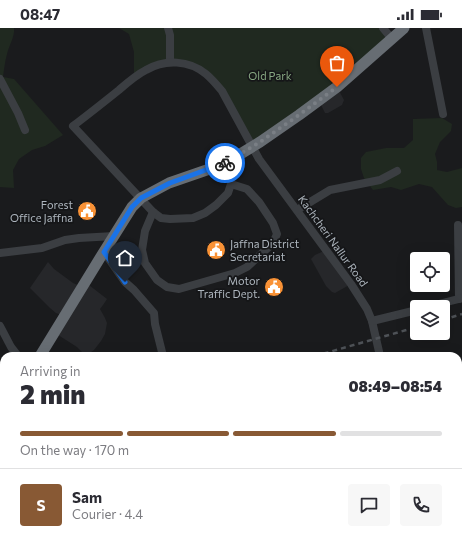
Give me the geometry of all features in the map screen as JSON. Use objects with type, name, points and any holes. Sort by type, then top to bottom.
[{"type":"highway","points":[[42,352],[132,207],[141,198],[170,183],[224,164],[252,147],[337,87],[404,28]]},
{"type":"street","points":[[168,28],[170,35],[170,62],[158,64],[146,70],[73,126],[123,181],[153,212],[161,218],[193,218],[205,213],[216,205],[228,193],[231,184],[229,174],[224,164]]},
{"type":"street","points":[[383,28],[392,39]]},
{"type":"street","points":[[426,28],[443,114]]},
{"type":"street","name":"Kachcheri Nallur Road","points":[[170,62],[194,66],[206,73],[222,91],[259,159],[351,284],[367,309],[372,321],[379,352]]},
{"type":"street","points":[[0,79],[25,130]]},
{"type":"street","points":[[297,210],[330,190],[380,180],[397,171]]},
{"type":"street","points":[[153,212],[145,231],[142,250],[145,263],[157,280],[167,287],[179,289],[235,274],[247,267],[274,243],[277,234],[273,223],[259,202],[246,189],[231,184]]},
{"type":"street","points":[[450,302],[460,299],[458,225]]},
{"type":"street","points":[[0,253],[42,248],[65,240],[114,236]]},
{"type":"street","points":[[104,252],[125,282],[154,313],[155,324],[162,352]]},
{"type":"street","points":[[372,321],[410,312]]},
{"type":"street","points":[[0,326],[15,352]]},
{"type":"shaded area","points":[[337,87],[344,100],[342,105],[328,113],[325,113],[319,99]]},
{"type":"shaded area","points":[[326,250],[351,284],[335,293],[326,286],[311,259],[315,255]]},
{"type":"shaded area","points":[[48,262],[54,269],[73,283],[82,287],[85,282],[107,299],[100,309],[107,323],[105,334],[94,350],[91,352],[82,352],[77,347],[55,333],[64,316],[56,313],[30,288]]},
{"type":"green space","points":[[0,28],[14,28],[14,35],[8,51],[3,77],[14,79],[63,135],[45,146],[32,150],[19,159],[13,170],[14,188],[0,187]]},
{"type":"green space","name":"Old Park","points":[[119,28],[383,28],[392,39],[253,147],[222,91],[206,73],[170,62],[134,78],[134,52],[129,34]]},
{"type":"green space","points":[[442,118],[452,124],[451,131],[440,142],[435,154],[437,170],[447,172],[462,168],[462,207],[456,208],[448,205],[432,187],[419,184],[401,190],[391,187],[373,190],[364,178],[361,169],[361,158],[366,152],[386,148],[404,148],[413,140],[413,119]]},
{"type":"railway","points":[[450,318],[462,314]]},
{"type":"railway","points":[[329,352],[410,329]]},
{"type":"way so far","points":[[225,163],[260,142],[337,87]]},
{"type":"place","name":"Forest Office Jaffna","points":[[87,211]]},
{"type":"place","name":"Jaffna District Secretariat","points":[[216,250]]},
{"type":"place","name":"Motor Traffic Dept.","points":[[274,287]]},
{"type":"route","points":[[125,282],[104,252],[132,207],[141,198],[170,183],[225,163]]}]
